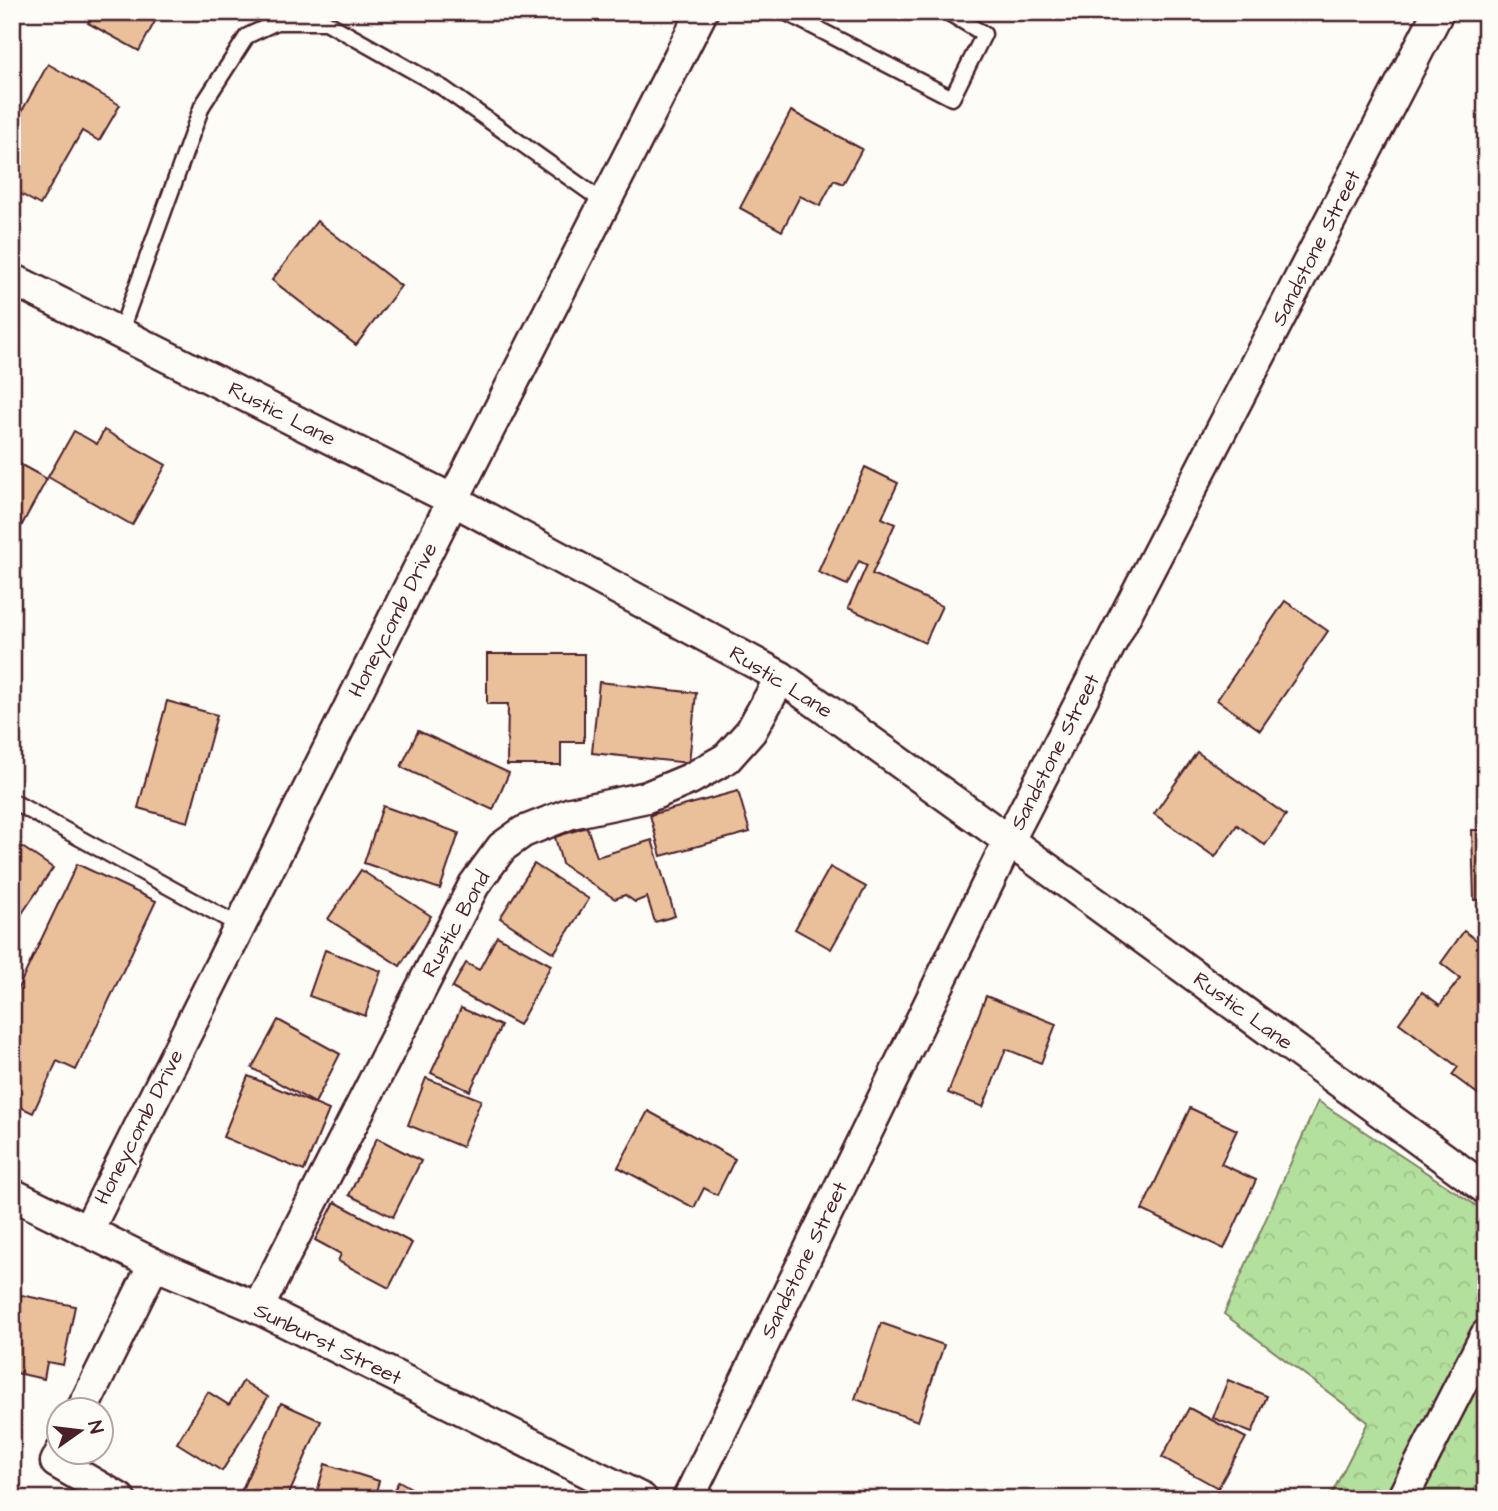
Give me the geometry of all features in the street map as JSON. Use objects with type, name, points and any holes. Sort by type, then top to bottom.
[{"type":"street","name":"Honeycomb Drive","points":[[88,1230],[453,500],[702,12]]},
{"type":"street","name":"Sandstone Street","points":[[688,1499],[1008,842],[1438,12]]},
{"type":"street","name":"Rustic Lane","points":[[12,279],[453,500],[781,677],[1486,1189]]},
{"type":"street","name":"Rustic Bond","points":[[258,1308],[474,885],[502,847],[523,832],[571,813],[648,797],[690,779],[727,758],[751,731],[781,677]]},
{"type":"street","name":"Sunburst Street","points":[[12,1194],[154,1264],[258,1308],[642,1499]]},
{"type":"street","points":[[88,1396],[154,1264]]},
{"type":"street","points":[[1402,1499],[1486,1335]]},
{"type":"street","points":[[63,1466],[120,1499]]},
{"type":"lane","points":[[785,12],[953,98],[984,34],[947,12]]},
{"type":"lane","points":[[120,333],[202,106],[247,36],[276,22],[326,22],[443,88],[605,202]]},
{"type":"lane","points":[[12,802],[240,926]]},
{"type":"green space","points":[[1318,1101],[1486,1212],[1486,1499],[1329,1499],[1368,1422],[1224,1314]]},
{"type":"building","points":[[94,12],[160,12],[139,51],[88,23]]},
{"type":"building","points":[[1145,12],[1169,12],[1165,21]]},
{"type":"building","points":[[48,64],[120,105],[99,141],[82,131],[40,205],[12,189],[12,129]]},
{"type":"building","points":[[791,111],[862,149],[843,184],[834,180],[820,206],[800,196],[782,231],[740,208]]},
{"type":"building","points":[[317,221],[401,286],[356,345],[272,280]]},
{"type":"building","points":[[104,430],[166,465],[132,525],[48,477],[74,431],[97,444]]},
{"type":"building","points":[[14,461],[47,479],[12,543],[12,464]]},
{"type":"building","points":[[865,467],[898,483],[882,518],[895,524],[872,574],[942,606],[925,643],[848,608],[867,565],[859,561],[847,585],[818,572]]},
{"type":"building","points":[[1285,601],[1328,631],[1260,730],[1217,700]]},
{"type":"building","points":[[487,654],[584,654],[584,742],[561,742],[561,765],[507,765],[508,704],[487,704]]},
{"type":"building","points":[[599,682],[696,693],[689,763],[592,753]]},
{"type":"building","points":[[167,701],[217,715],[188,822],[138,808]]},
{"type":"building","points":[[418,731],[509,773],[493,810],[401,767]]},
{"type":"building","points":[[1197,752],[1286,815],[1265,845],[1237,825],[1215,857],[1154,814]]},
{"type":"building","points":[[738,791],[750,832],[661,856],[650,815]]},
{"type":"building","points":[[383,806],[459,833],[440,889],[364,863]]},
{"type":"building","points":[[587,827],[597,857],[652,840],[675,916],[655,922],[647,897],[635,902],[625,895],[615,899],[562,864],[555,837]]},
{"type":"building","points":[[1472,830],[1486,830],[1486,900],[1474,900]]},
{"type":"building","points":[[12,840],[53,868],[12,928]]},
{"type":"building","points":[[77,864],[156,901],[76,1070],[57,1061],[33,1113],[12,1103],[12,1001]]},
{"type":"building","points":[[534,864],[589,899],[554,953],[500,918]]},
{"type":"building","points":[[830,867],[866,887],[831,949],[795,929]]},
{"type":"building","points":[[361,870],[431,916],[400,966],[328,919]]},
{"type":"building","points":[[1464,931],[1486,947],[1486,1100],[1452,1075],[1458,1067],[1399,1023],[1422,992],[1440,1005],[1460,978],[1441,963]]},
{"type":"building","points":[[497,936],[551,965],[519,1025],[452,988],[466,963],[479,970]]},
{"type":"building","points":[[325,950],[381,971],[365,1016],[309,996]]},
{"type":"building","points":[[986,996],[1056,1024],[1041,1063],[1006,1049],[983,1107],[948,1093]]},
{"type":"building","points":[[461,1008],[501,1026],[470,1091],[431,1073]]},
{"type":"building","points":[[278,1020],[340,1054],[315,1103],[252,1068]]},
{"type":"building","points":[[248,1076],[329,1110],[304,1171],[223,1137]]},
{"type":"building","points":[[426,1078],[481,1100],[462,1147],[408,1125]]},
{"type":"building","points":[[1190,1108],[1237,1130],[1221,1164],[1256,1180],[1224,1249],[1142,1210]]},
{"type":"building","points":[[648,1111],[735,1159],[717,1195],[704,1188],[694,1208],[618,1167]]},
{"type":"building","points":[[377,1138],[421,1161],[393,1217],[349,1195]]},
{"type":"building","points":[[335,1202],[412,1243],[389,1288],[338,1261],[341,1254],[315,1240]]},
{"type":"building","points":[[21,1295],[75,1306],[63,1365],[47,1362],[44,1379],[12,1372],[12,1338]]},
{"type":"building","points":[[881,1323],[944,1345],[918,1421],[855,1399]]},
{"type":"building","points":[[1228,1380],[1267,1396],[1252,1433],[1213,1418]]},
{"type":"building","points":[[243,1381],[268,1397],[222,1471],[177,1443],[208,1392],[229,1405]]},
{"type":"building","points":[[281,1403],[321,1421],[287,1499],[246,1499],[239,1496]]},
{"type":"building","points":[[1189,1408],[1246,1438],[1218,1488],[1162,1457]]},
{"type":"building","points":[[325,1464],[379,1481],[374,1499],[315,1499]]},
{"type":"building","points":[[399,1481],[430,1499],[389,1499]]}]
